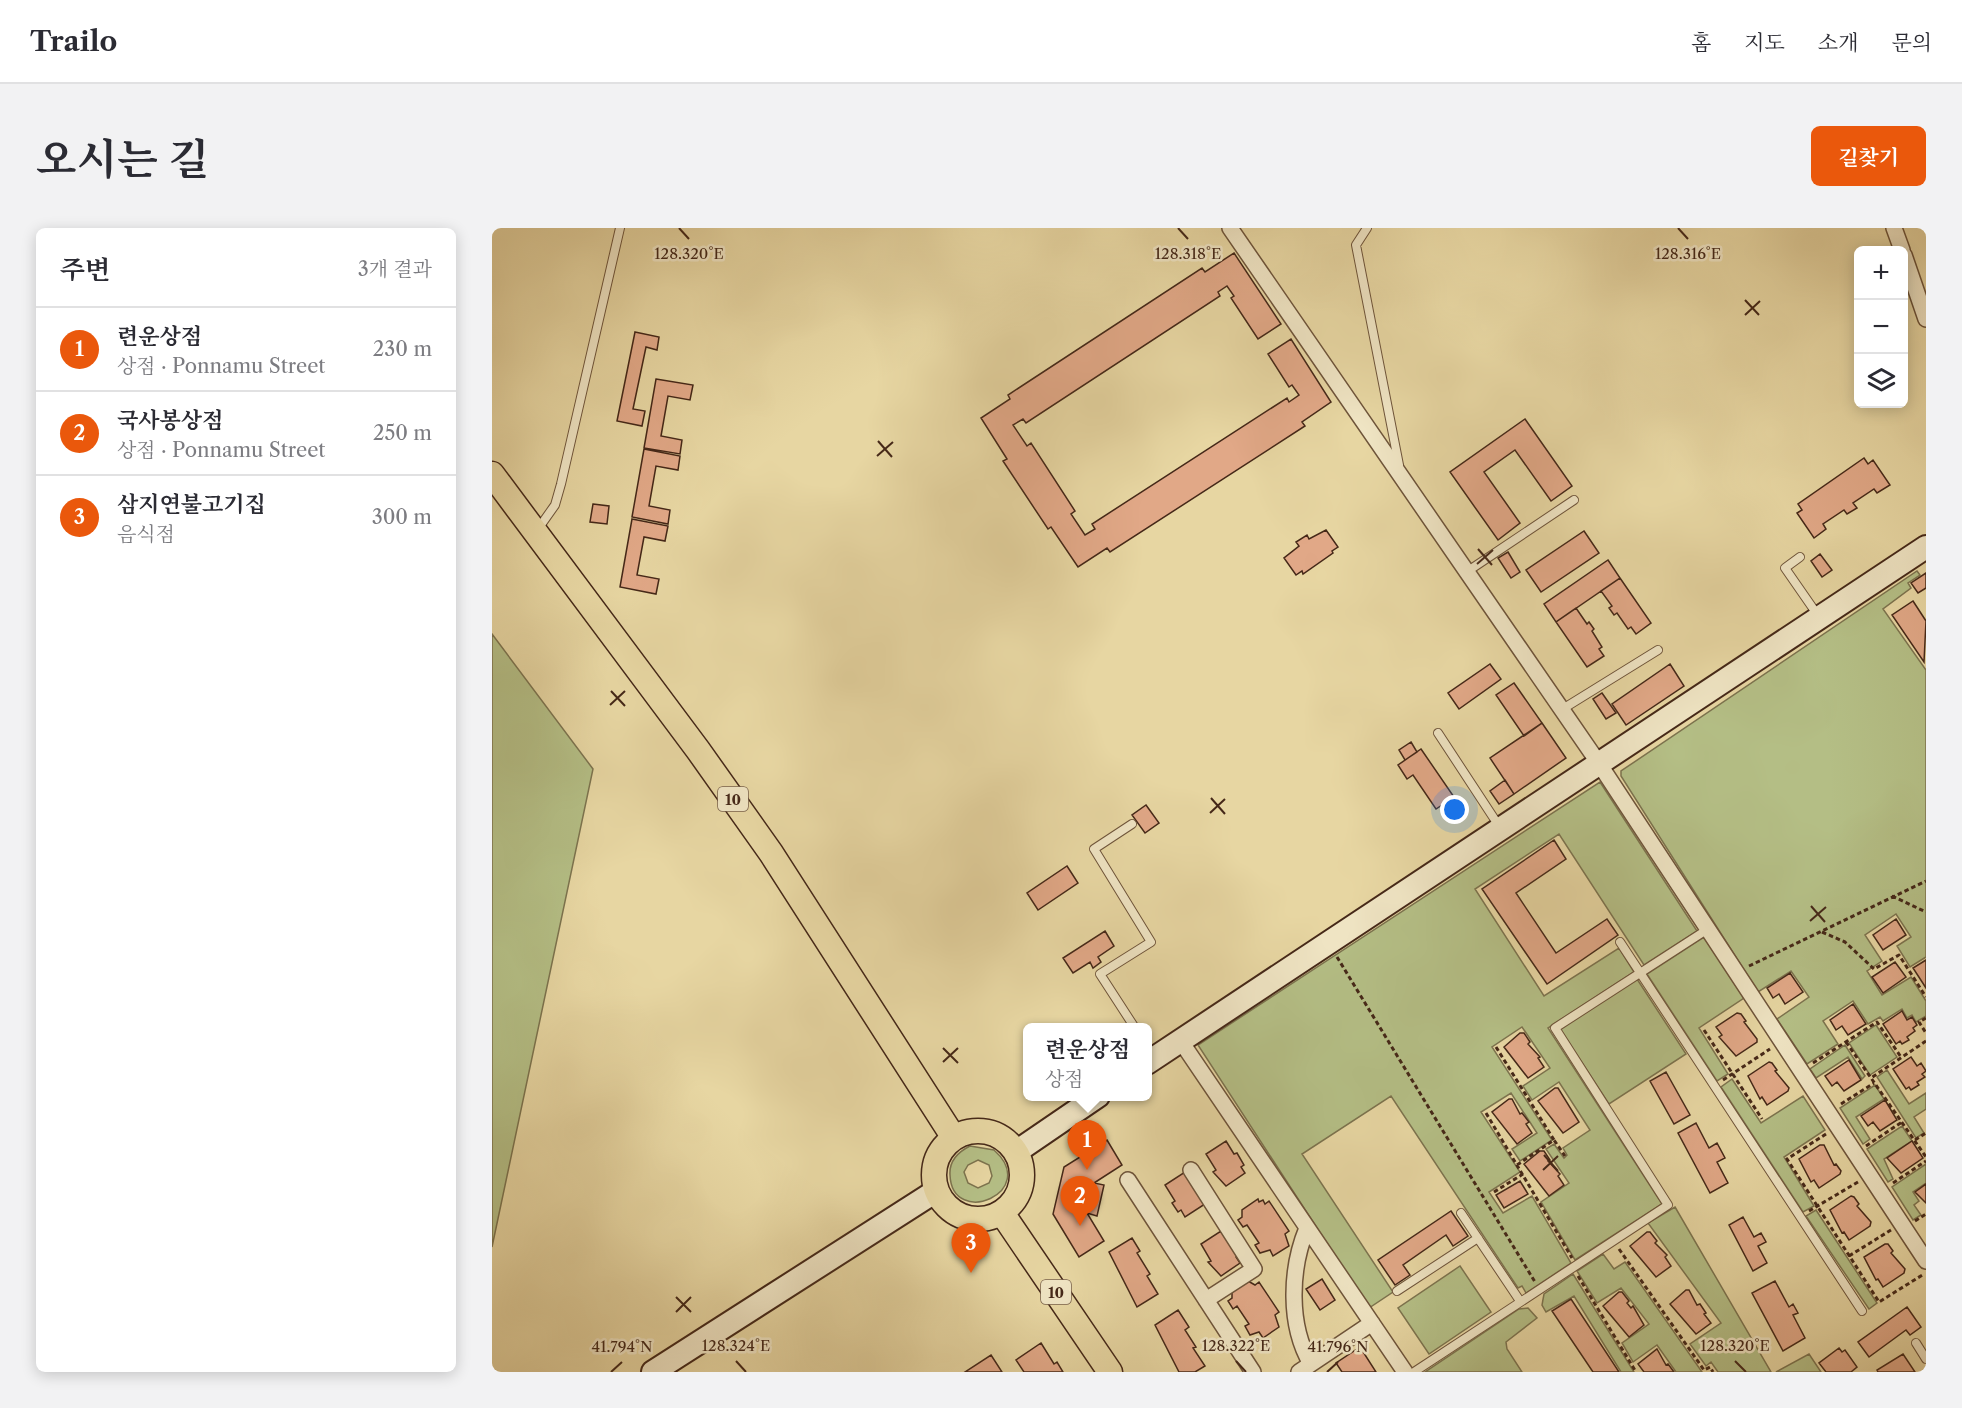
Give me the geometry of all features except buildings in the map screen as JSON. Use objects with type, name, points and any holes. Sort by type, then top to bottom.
[{"type":"main road","name":"10","points":[[492,474],[698,750],[771,854],[954,1138]]},
{"type":"main road","points":[[983,1131],[1002,1137],[1016,1152],[1022,1180],[1016,1198],[1002,1213],[984,1219],[964,1218],[947,1207],[936,1191],[934,1181],[936,1161],[940,1152],[954,1138],[963,1133],[983,1131]]},
{"type":"main road","name":"10","points":[[1002,1213],[1110,1372]]},
{"type":"street","points":[[1230,228],[1600,765],[1926,1261]]},
{"type":"street","points":[[1894,228],[1900,246]]},
{"type":"street","points":[[1908,267],[1926,319]]},
{"type":"street","points":[[1152,1056],[1502,830],[1926,547]]},
{"type":"street","points":[[1180,1040],[1405,1372]]},
{"type":"street","points":[[1016,1152],[1091,1101]]},
{"type":"street","points":[[1191,1170],[1254,1269],[1206,1300]]},
{"type":"street","points":[[1128,1180],[1253,1372]]},
{"type":"street","points":[[653,1372],[936,1191]]},
{"type":"street","points":[[1307,1228],[1299,1249],[1294,1295],[1305,1368],[1372,1323]]},
{"type":"lane","points":[[536,533],[555,505],[561,484],[620,228]]},
{"type":"lane","points":[[1367,228],[1356,245],[1401,478]]},
{"type":"lane","points":[[1468,571],[1574,500]]},
{"type":"lane","points":[[1800,557],[1785,568],[1820,618]]},
{"type":"lane","points":[[1561,710],[1658,650]]},
{"type":"lane","points":[[1438,733],[1502,830]]},
{"type":"lane","points":[[1132,824],[1094,849],[1151,942],[1100,974],[1132,1023]]},
{"type":"lane","points":[[1414,1372],[1668,1204],[1555,1028],[1708,929]]},
{"type":"lane","points":[[1620,942],[1862,1311]]},
{"type":"lane","points":[[1461,1214],[1520,1301]]},
{"type":"lane","points":[[1397,1292],[1478,1238]]},
{"type":"lane","points":[[1916,1343],[1926,1359]]},
{"type":"path","points":[[1736,973],[1926,881]]},
{"type":"path","points":[[1892,896],[1926,912]]},
{"type":"path","points":[[1820,932],[1829,933],[1845,942],[1874,969],[1899,955],[1926,997]]},
{"type":"path","points":[[1328,943],[1539,1289]]},
{"type":"path","points":[[1926,1018],[1919,1022],[1926,1033]]},
{"type":"path","points":[[1801,1071],[1877,1022],[1901,1057]]},
{"type":"path","points":[[1704,1030],[1762,1119]]},
{"type":"path","points":[[1871,1078],[1926,1041]]},
{"type":"path","points":[[1715,1086],[1782,1042]]},
{"type":"path","points":[[1846,1042],[1926,1159],[1880,1191]]},
{"type":"path","points":[[1496,1047],[1565,1156]]},
{"type":"path","points":[[1841,1104],[1874,1083]]},
{"type":"path","points":[[1486,1113],[1636,1372]]},
{"type":"path","points":[[1855,1153],[1902,1122]]},
{"type":"path","points":[[1838,1127],[1787,1160],[1879,1302],[1926,1273]]},
{"type":"path","points":[[1915,1140],[1926,1133]]},
{"type":"path","points":[[1517,1164],[1554,1140]]},
{"type":"path","points":[[1494,1192],[1523,1174]]},
{"type":"path","points":[[1800,1217],[1869,1175]]},
{"type":"path","points":[[1849,1256],[1901,1223]]},
{"type":"path","points":[[1613,1240],[1704,1370],[1710,1367],[1713,1372]]},
{"type":"green space","points":[[1917,571],[1920,575],[1908,583],[1911,588],[1883,609],[1926,670],[1926,957],[1910,967],[1897,946],[1911,937],[1896,914],[1865,935],[1882,961],[1867,971],[1882,995],[1911,977],[1926,1001],[1926,1016],[1916,1022],[1912,1015],[1907,1018],[1902,1009],[1883,1021],[1880,1017],[1868,1024],[1853,1001],[1823,1021],[1838,1044],[1807,1064],[1777,1019],[1809,997],[1791,971],[1758,992],[1621,776],[1621,771]]},
{"type":"green space","points":[[492,634],[593,769],[492,1247]]},
{"type":"green space","points":[[1600,782],[1697,931],[1644,965],[1559,834],[1475,889],[1544,996],[1619,948],[1634,972],[1548,1028],[1662,1204],[1575,1260],[1541,1202],[1569,1183],[1546,1149],[1554,1144],[1564,1158],[1567,1155],[1563,1148],[1590,1130],[1559,1082],[1532,1100],[1523,1086],[1550,1068],[1522,1027],[1492,1047],[1552,1140],[1520,1161],[1512,1149],[1537,1133],[1511,1093],[1481,1112],[1520,1172],[1489,1192],[1503,1213],[1532,1196],[1571,1263],[1526,1293],[1522,1286],[1518,1288],[1391,1096],[1302,1154],[1393,1292],[1369,1308],[1198,1045]]},
{"type":"green space","points":[[1704,937],[1744,998],[1699,1028],[1728,1074],[1717,1081],[1647,974]]},
{"type":"green space","points":[[1637,979],[1686,1054],[1609,1104],[1560,1029]]},
{"type":"green space","points":[[1876,1025],[1897,1057],[1870,1075],[1849,1043]]},
{"type":"green space","points":[[1845,1045],[1865,1076],[1862,1079],[1848,1057],[1816,1078],[1810,1069]]},
{"type":"green space","points":[[1887,1070],[1909,1104],[1926,1093],[1926,1109],[1914,1117],[1924,1133],[1916,1138],[1877,1077]]},
{"type":"green space","points":[[1732,1079],[1761,1123],[1803,1096],[1825,1130],[1784,1157],[1814,1206],[1803,1212],[1721,1087]]},
{"type":"green space","points":[[1875,1085],[1884,1099],[1856,1117],[1870,1139],[1863,1144],[1840,1108]]},
{"type":"green space","points":[[1902,1126],[1912,1141],[1884,1159],[1893,1179],[1888,1182],[1867,1149]]},
{"type":"green space","points":[[970,1146],[994,1150],[1006,1165],[1007,1179],[1001,1191],[990,1198],[977,1202],[964,1200],[954,1191],[950,1175],[951,1165],[958,1154]],"holes":[[[978,1160],[989,1165],[992,1176],[989,1183],[978,1188],[968,1183],[964,1172],[968,1165]]]},
{"type":"green space","points":[[1926,1164],[1926,1183],[1913,1192],[1919,1201],[1914,1205],[1921,1215],[1913,1220],[1892,1187]]},
{"type":"green space","points":[[1675,1207],[1771,1372],[1718,1372],[1711,1362],[1706,1366],[1690,1344],[1721,1323],[1648,1223]]},
{"type":"green space","points":[[1816,1210],[1877,1303],[1869,1309],[1806,1216]]},
{"type":"green space","points":[[1603,1254],[1614,1269],[1625,1262],[1702,1372],[1676,1372],[1657,1345],[1633,1362],[1622,1343],[1649,1324],[1621,1288],[1597,1303],[1577,1271]]},
{"type":"green space","points":[[1460,1266],[1491,1312],[1429,1354],[1398,1308]]},
{"type":"green space","points":[[1573,1274],[1634,1372],[1621,1372],[1574,1296],[1546,1312],[1542,1305],[1544,1294]]},
{"type":"green space","points":[[1528,1308],[1537,1318],[1506,1342],[1507,1349],[1522,1372],[1425,1372],[1519,1309]]},
{"type":"green space","points":[[1809,1354],[1821,1372],[1776,1372]]},
{"type":"place","name":"련운상점","points":[[1087,1170]]},
{"type":"place","name":"국사봉상점","points":[[1080,1226]]},
{"type":"place","name":"삼지연불고기집","points":[[971,1273]]}]
